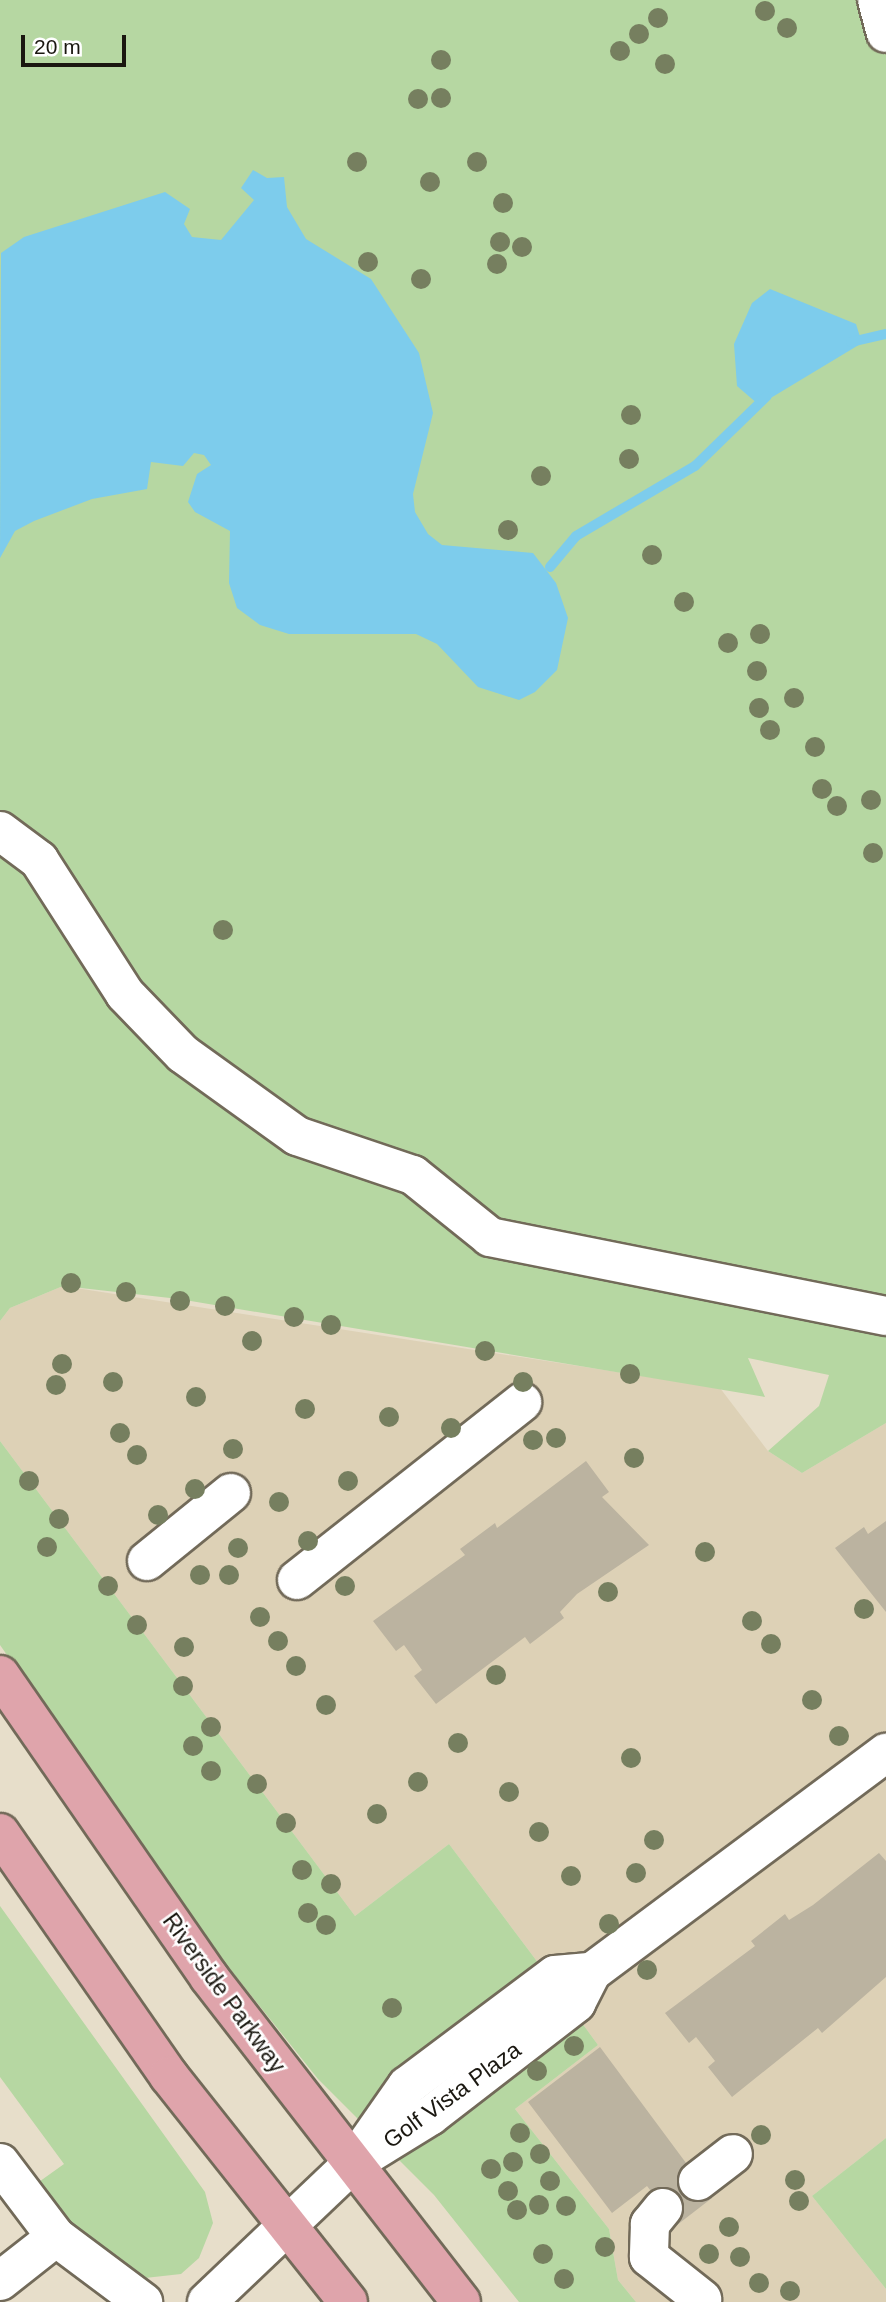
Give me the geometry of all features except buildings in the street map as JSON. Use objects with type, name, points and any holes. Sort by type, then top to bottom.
[{"type":"main road","name":"Riverside Parkway","points":[[0,1675],[209,1977],[461,2302]]},
{"type":"main road","points":[[0,1833],[169,2076],[348,2302]]},
{"type":"street","points":[[877,0],[886,33]]},
{"type":"street","points":[[0,831],[39,860],[125,994],[183,1054],[297,1136],[414,1175],[490,1237],[886,1316]]},
{"type":"street","points":[[297,1580],[522,1402]]},
{"type":"street","points":[[146,1561],[231,1493]]},
{"type":"street","name":"Golf Vista Plaza","points":[[207,2302],[352,2164],[402,2136],[576,2003],[592,1972],[886,1753]]},
{"type":"street","points":[[698,2181],[733,2154]]},
{"type":"street","points":[[0,2163],[56,2237],[143,2302]]},
{"type":"street","points":[[663,2208],[650,2224],[649,2257],[702,2299]]},
{"type":"street","points":[[0,2281],[56,2237]]},
{"type":"shaded area","points":[[63,1286],[720,1388],[768,1451],[802,1473],[886,1423],[886,2138],[812,2196],[886,2289],[886,2302],[636,2302],[618,2280],[609,2229],[515,2109],[598,2045],[533,1956],[449,1844],[355,1916],[0,1441],[0,1321],[10,1308]]},
{"type":"green space","points":[[0,0],[886,0],[886,1423],[802,1473],[768,1451],[819,1406],[829,1375],[748,1358],[765,1397],[179,1299],[63,1286],[10,1308],[0,1321]]},
{"type":"green space","points":[[0,1441],[355,1916],[449,1844],[533,1956],[598,2045],[515,2109],[609,2229],[618,2280],[636,2302],[519,2302],[434,2195],[318,2079],[206,1939],[0,1645]]},
{"type":"green space","points":[[0,1906],[205,2192],[213,2223],[199,2258],[181,2274],[145,2278],[69,2229],[36,2184],[64,2164],[0,2077]]},
{"type":"green space","points":[[886,2138],[886,2289],[812,2196]]},
{"type":"water","points":[[253,170],[267,178],[284,177],[287,207],[306,239],[371,279],[419,353],[433,413],[413,494],[415,512],[428,534],[442,545],[533,553],[556,583],[568,618],[557,670],[535,692],[519,700],[478,687],[437,644],[416,634],[289,634],[260,625],[237,608],[229,583],[230,531],[195,512],[188,502],[197,474],[211,465],[204,455],[194,453],[183,466],[151,462],[147,489],[92,499],[34,521],[15,531],[0,558],[1,253],[24,237],[165,192],[190,209],[184,224],[192,237],[221,240],[254,200],[241,188]]},
{"type":"water","points":[[770,289],[856,324],[862,343],[759,405],[737,386],[734,344],[752,303]]},
{"type":"waterway","points":[[851,342],[886,334]]},
{"type":"waterway","points":[[550,567],[576,536],[695,466],[767,396]]}]
